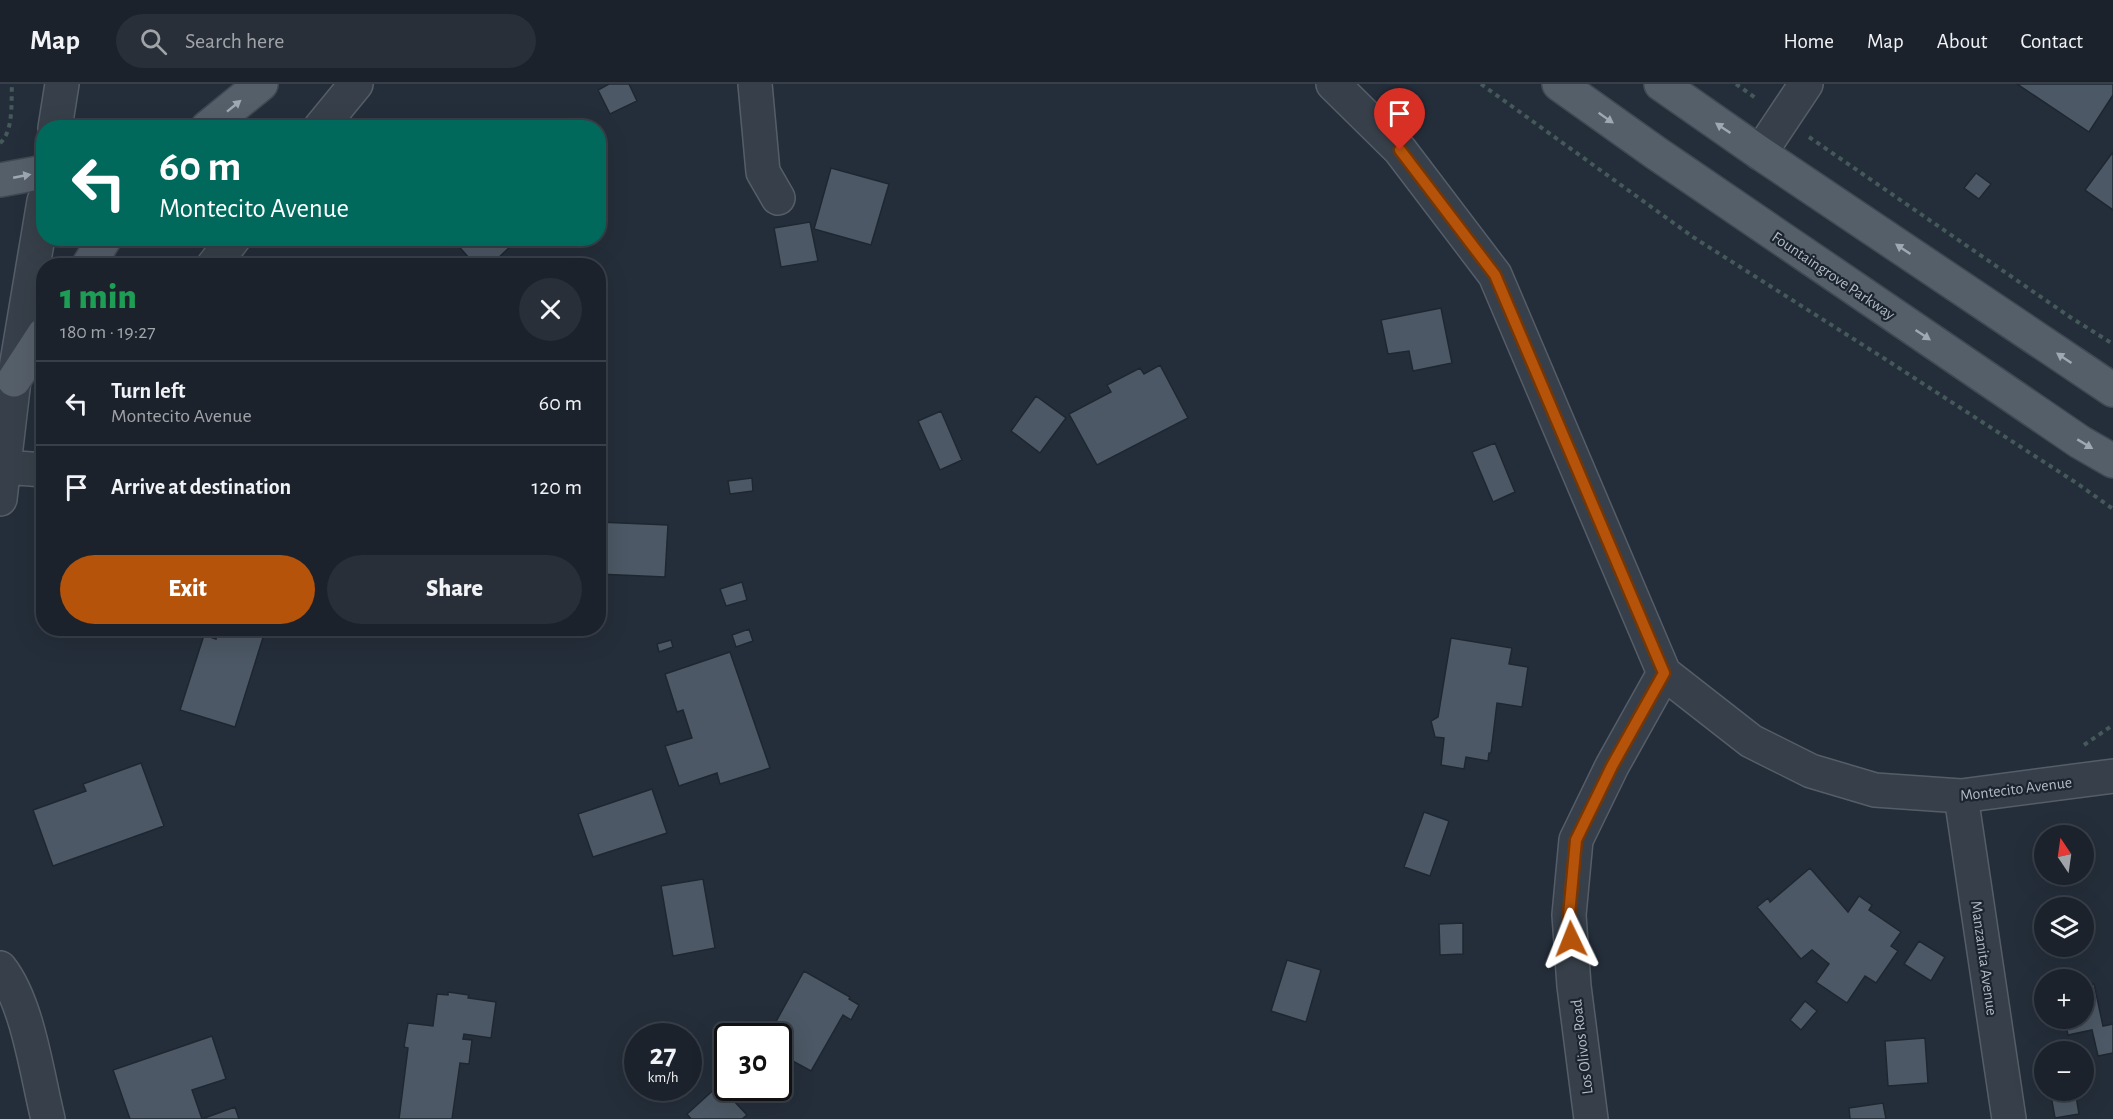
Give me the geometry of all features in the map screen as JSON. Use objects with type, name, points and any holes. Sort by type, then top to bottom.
[{"type":"main road","points":[[217,120],[261,84]]},
{"type":"main road","name":"Fountaingrove Parkway","points":[[1559,84],[1656,153],[2080,442],[2113,461]]},
{"type":"main road","points":[[1661,84],[2113,390]]},
{"type":"main road","points":[[0,180],[36,173]]},
{"type":"main road","points":[[14,380],[36,346]]},
{"type":"street","points":[[56,120],[62,84]]},
{"type":"street","points":[[327,120],[356,84]]},
{"type":"street","points":[[755,84],[763,172],[778,198]]},
{"type":"street","name":"Montecito Avenue","points":[[1333,84],[1400,150],[1495,275],[1664,673],[1751,741],[1811,771],[1875,790],[1961,796],[2113,776]]},
{"type":"street","points":[[1760,153],[1806,84]]},
{"type":"street","points":[[36,246],[14,380],[2,483],[36,472]]},
{"type":"street","name":"Los Olivos Road","points":[[1591,1119],[1574,986],[1569,915],[1576,840],[1612,766],[1664,673]]},
{"type":"street","name":"Manzanita Avenue","points":[[1961,796],[2009,1119]]},
{"type":"street","points":[[0,968],[10,981],[28,1034],[48,1119]]},
{"type":"path","points":[[0,143],[9,129],[12,84]]},
{"type":"path","points":[[1480,84],[1693,237],[1885,359],[2113,509]]},
{"type":"path","points":[[1736,84],[1783,119],[2070,317],[2113,344]]},
{"type":"path","points":[[2078,750],[2113,726]]},
{"type":"building","points":[[609,84],[629,84],[637,101],[610,114],[598,90]]},
{"type":"building","points":[[2017,84],[2113,84],[2113,95],[2089,132]]},
{"type":"building","points":[[2113,152],[2113,210],[2085,190]]},
{"type":"building","points":[[831,168],[889,184],[871,245],[814,229]]},
{"type":"building","points":[[1976,173],[1991,184],[1979,199],[1964,188]]},
{"type":"building","points":[[810,222],[818,261],[781,267],[774,228]]},
{"type":"building","points":[[458,246],[511,246],[498,258],[469,258]]},
{"type":"building","points":[[1441,308],[1452,363],[1413,371],[1409,351],[1388,354],[1381,320]]},
{"type":"building","points":[[1160,365],[1188,418],[1097,465],[1069,414],[1111,392],[1107,385],[1140,368],[1144,374]]},
{"type":"building","points":[[1036,396],[1066,418],[1040,453],[1011,431]]},
{"type":"building","points":[[941,411],[962,460],[940,470],[918,421]]},
{"type":"building","points":[[1495,443],[1515,492],[1493,502],[1472,452]]},
{"type":"building","points":[[752,478],[753,491],[730,494],[728,481]]},
{"type":"building","points":[[606,522],[668,525],[665,577],[606,574]]},
{"type":"building","points":[[742,582],[747,600],[726,606],[720,589]]},
{"type":"building","points":[[749,629],[753,641],[736,647],[732,635]]},
{"type":"building","points":[[204,636],[216,639],[217,636],[263,636],[235,727],[180,710]]},
{"type":"building","points":[[1451,638],[1512,648],[1509,664],[1528,667],[1522,707],[1497,703],[1488,761],[1466,757],[1464,769],[1441,765],[1444,738],[1435,737],[1431,721],[1438,717]]},
{"type":"building","points":[[671,640],[673,647],[659,652],[657,644]]},
{"type":"building","points":[[730,652],[770,768],[720,784],[717,773],[679,786],[665,746],[692,738],[683,710],[677,712],[665,674]]},
{"type":"building","points":[[141,763],[164,826],[53,866],[33,810],[86,791],[83,784]]},
{"type":"building","points":[[652,789],[667,833],[593,857],[578,814]]},
{"type":"building","points":[[1424,812],[1449,821],[1430,876],[1404,867]]},
{"type":"building","points":[[1810,868],[1848,912],[1859,896],[1872,905],[1869,910],[1901,932],[1891,946],[1898,951],[1876,983],[1865,976],[1847,1003],[1816,982],[1829,964],[1812,950],[1801,959],[1757,907],[1768,898],[1770,902]]},
{"type":"building","points":[[703,879],[715,948],[673,956],[661,886]]},
{"type":"building","points":[[1463,923],[1463,954],[1440,955],[1439,924]]},
{"type":"building","points":[[1919,941],[1945,957],[1931,981],[1904,964]]},
{"type":"building","points":[[1287,960],[1321,970],[1306,1022],[1271,1011]]},
{"type":"building","points":[[804,971],[850,997],[849,999],[859,1005],[851,1020],[843,1015],[811,1071],[792,1061],[792,1023],[775,1023]]},
{"type":"building","points":[[2094,984],[2103,1026],[2113,1024],[2113,1053],[2098,1056],[2092,1030],[2068,1035],[2067,1029],[2094,1029]]},
{"type":"building","points":[[448,992],[496,1002],[491,1038],[464,1034],[463,1039],[472,1040],[469,1064],[460,1063],[452,1119],[399,1119],[408,1048],[404,1047],[408,1023],[433,1026],[437,994],[448,995]]},
{"type":"building","points":[[1805,1001],[1817,1011],[1801,1030],[1790,1020]]},
{"type":"building","points":[[212,1036],[226,1079],[192,1090],[202,1119],[130,1119],[113,1070]]},
{"type":"building","points":[[1925,1038],[1928,1083],[1888,1086],[1885,1041]]},
{"type":"building","points":[[714,1090],[714,1101],[734,1101],[747,1115],[742,1119],[691,1119],[687,1114]]},
{"type":"building","points":[[2052,1101],[2077,1101],[2079,1114],[2055,1118]]},
{"type":"building","points":[[1883,1103],[1886,1119],[1850,1119],[1849,1108]]},
{"type":"building","points":[[235,1107],[239,1119],[202,1119]]},
{"type":"route","points":[[1400,150],[1495,275],[1664,673],[1612,766],[1576,840],[1569,915],[1571,939]]}]
